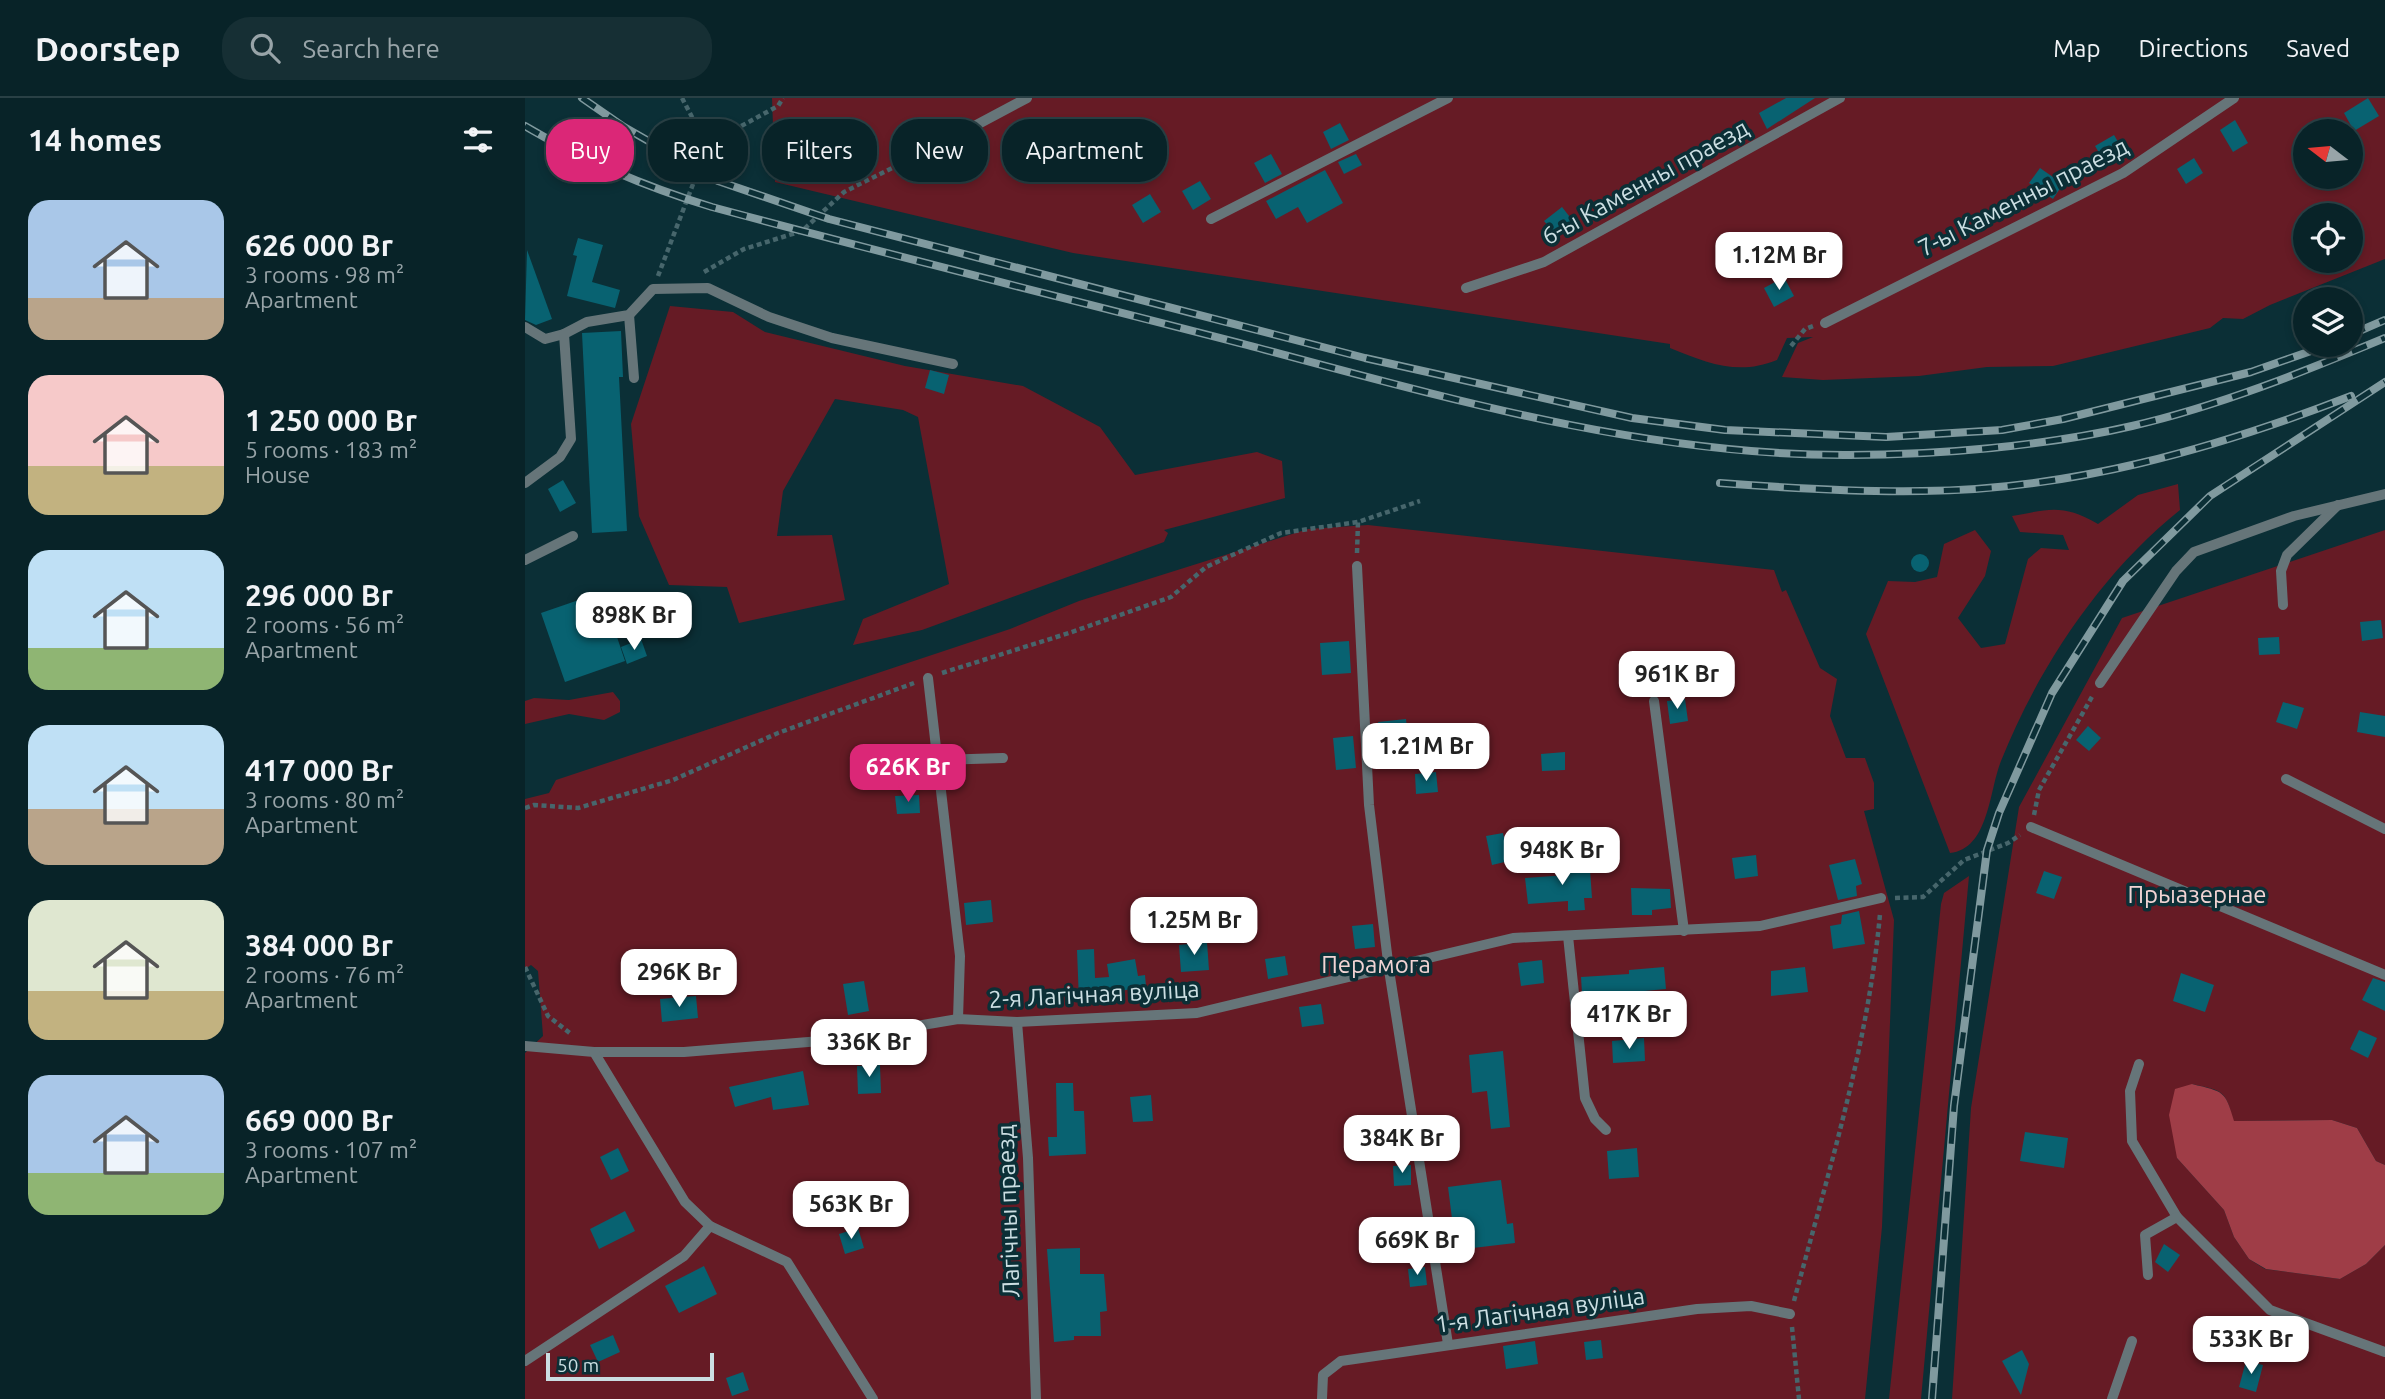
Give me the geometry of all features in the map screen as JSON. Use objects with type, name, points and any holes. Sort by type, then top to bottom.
[{"type":"lane","points":[[988,119],[1027,98]]},
{"type":"lane","points":[[1211,219],[1448,98]]},
{"type":"lane","name":"6-ы Каменны праезд","points":[[1466,288],[1544,262],[1840,98]]},
{"type":"lane","name":"7-ы Каменны праезд","points":[[1825,323],[2123,173],[2234,98]]},
{"type":"lane","points":[[525,327],[545,339],[564,334],[587,322],[629,315],[653,289],[708,288],[769,317],[832,338],[953,364]]},
{"type":"lane","points":[[629,315],[634,378]]},
{"type":"lane","points":[[525,483],[560,457],[571,439],[564,334]]},
{"type":"lane","points":[[2100,683],[2176,571],[2194,552],[2241,533],[2385,494]]},
{"type":"lane","points":[[2283,605],[2281,571],[2287,555],[2338,505]]},
{"type":"lane","points":[[525,560],[573,536]]},
{"type":"lane","points":[[1357,566],[1369,805],[1389,970],[1448,1345]]},
{"type":"lane","points":[[928,678],[960,956],[958,1019]]},
{"type":"lane","points":[[1654,701],[1684,931]]},
{"type":"lane","points":[[939,760],[1003,758]]},
{"type":"lane","points":[[2286,779],[2385,829]]},
{"type":"lane","points":[[2031,827],[2385,975]]},
{"type":"lane","name":"2-я Лагічная вуліца","points":[[525,1046],[594,1052],[684,1052],[833,1041],[958,1019],[1017,1022],[1197,1013],[1389,970],[1513,938],[1760,926],[1881,898]]},
{"type":"lane","points":[[1568,936],[1585,1098],[1595,1119],[1606,1130]]},
{"type":"lane","name":"Лагічны праезд","points":[[1017,1022],[1028,1158],[1036,1399]]},
{"type":"lane","points":[[594,1052],[685,1202],[710,1227],[787,1262],[873,1399]]},
{"type":"lane","points":[[2139,1064],[2130,1091],[2133,1141],[2176,1217],[2270,1310],[2385,1352]]},
{"type":"lane","points":[[2148,1275],[2145,1235],[2176,1217]]},
{"type":"lane","points":[[525,1361],[684,1256],[710,1227]]},
{"type":"lane","name":"1-я Лагічная вуліца","points":[[1322,1399],[1323,1375],[1341,1361],[1697,1309],[1751,1306],[1790,1314]]},
{"type":"lane","points":[[2112,1399],[2132,1341]]},
{"type":"path","points":[[682,98],[693,119]]},
{"type":"path","points":[[748,122],[778,106],[783,98]]},
{"type":"path","points":[[675,288],[744,248],[802,231],[844,192],[891,169]]},
{"type":"path","points":[[653,289],[694,182]]},
{"type":"path","points":[[1791,346],[1805,329],[1825,323]]},
{"type":"path","points":[[1357,566],[1357,522],[1420,501]]},
{"type":"path","points":[[1799,1399],[1790,1314],[1853,1079],[1875,963],[1881,898],[1923,897],[1963,860],[2008,843],[2031,827],[2039,790],[2100,683]]},
{"type":"path","points":[[525,967],[548,1016],[594,1052]]},
{"type":"green space","points":[[772,98],[2385,98],[2385,259],[2363,268],[2363,203],[2293,203],[2293,273],[2350,273],[2315,287],[2293,287],[2293,296],[2243,319],[2223,318],[2210,328],[2053,366],[1987,367],[1919,376],[1823,380],[1782,377],[1798,343],[1813,337],[1787,338],[1777,360],[1763,365],[1723,366],[1670,348],[1670,344],[1073,253],[775,182],[877,182],[877,119],[773,119]]},
{"type":"green space","points":[[670,306],[733,312],[765,332],[905,366],[1023,386],[1100,427],[1135,475],[1257,452],[1282,461],[1285,498],[1164,530],[1168,533],[1164,542],[922,630],[853,645],[863,619],[949,584],[918,417],[903,410],[835,399],[783,491],[777,536],[832,535],[845,600],[739,623],[727,587],[669,585],[639,516],[631,424]]},
{"type":"green space","points":[[2178,484],[2180,510],[2151,535],[2098,593],[2053,657],[2033,691],[2001,761],[1980,830],[1973,841],[1963,849],[1950,853],[1866,634],[1888,581],[1915,582],[1937,577],[1944,544],[1975,530],[1991,551],[1985,576],[1958,618],[1981,648],[2005,644],[2028,559],[2041,548],[2069,550],[2063,535],[2020,532],[2012,516],[2056,510],[2075,513],[2098,524],[2138,495]]},
{"type":"green space","name":"Перамога","points":[[1368,525],[1774,570],[1782,592],[1786,590],[1820,668],[1837,679],[1830,716],[1846,758],[1865,758],[1874,783],[1874,809],[1864,811],[1894,920],[1882,1227],[1865,1399],[525,1399],[525,1053],[543,1036],[538,971],[531,965],[525,969],[525,799],[549,793],[556,780],[1010,629],[1079,601],[1308,529]]},
{"type":"green space","name":"Прыазернае","points":[[2385,530],[2385,1165],[2376,1161],[2357,1128],[2332,1120],[2233,1121],[2228,1103],[2221,1093],[2192,1084],[2177,1158],[2224,1210],[2234,1237],[2249,1259],[2265,1269],[2340,1279],[2366,1264],[2385,1245],[2385,1399],[1952,1399],[1971,1108],[2019,807],[2122,618]]},
{"type":"green space","points":[[613,692],[620,701],[620,712],[604,720],[569,714],[525,724],[525,701],[534,698],[569,700]]},
{"type":"green space","points":[[1969,876],[1921,1399],[1889,1399],[1941,904],[1944,893]]},
{"type":"shaded area","points":[[2192,1084],[2222,1094],[2234,1121],[2332,1120],[2357,1128],[2376,1161],[2385,1165],[2385,1245],[2366,1264],[2340,1279],[2266,1269],[2249,1259],[2234,1237],[2224,1210],[2177,1158],[2169,1115],[2175,1089]]},
{"type":"building","points":[[1786,98],[1815,98],[1767,129],[1759,113]]},
{"type":"building","points":[[2368,98],[2379,116],[2363,126],[2363,119],[2347,119],[2344,113]]},
{"type":"building","points":[[2235,120],[2248,143],[2233,152],[2220,130]]},
{"type":"building","points":[[1340,123],[1349,140],[1331,149],[1323,132]]},
{"type":"building","points":[[2114,135],[2123,150],[2104,161],[2095,146]]},
{"type":"building","points":[[1271,154],[1282,174],[1265,183],[1254,163]]},
{"type":"building","points":[[1356,154],[1362,165],[1344,174],[1338,162]]},
{"type":"building","points":[[2194,158],[2203,173],[2186,184],[2177,169]]},
{"type":"building","points":[[2040,168],[2063,184],[2053,199],[2029,183]]},
{"type":"building","points":[[1325,170],[1343,203],[1307,223],[1298,207],[1276,219],[1266,201]]},
{"type":"building","points":[[1200,181],[1211,199],[1193,210],[1182,191]]},
{"type":"building","points":[[1150,194],[1161,212],[1143,223],[1132,205]]},
{"type":"building","points":[[1562,207],[1573,221],[1555,234],[1544,221]]},
{"type":"building","points":[[578,238],[603,245],[592,282],[620,290],[615,308],[567,296],[577,256],[573,255]]},
{"type":"building","points":[[527,250],[552,319],[536,325],[525,320]]},
{"type":"building","points":[[1784,277],[1794,296],[1774,307],[1764,288]]},
{"type":"building","points":[[621,331],[623,377],[619,377],[627,531],[592,533],[582,333]]},
{"type":"building","points":[[930,370],[949,375],[944,394],[925,388]]},
{"type":"building","points":[[563,480],[576,503],[560,512],[548,489]]},
{"type":"building","points":[[1916,554],[1924,554],[1929,563],[1927,570],[1916,572],[1911,567],[1911,559]]},
{"type":"building","points":[[602,592],[625,661],[565,682],[541,613]]},
{"type":"building","points":[[2381,620],[2383,638],[2362,641],[2360,622]]},
{"type":"building","points":[[2279,637],[2280,654],[2259,655],[2258,638]]},
{"type":"building","points":[[641,639],[647,656],[627,664],[621,647]]},
{"type":"building","points":[[1349,641],[1351,673],[1322,675],[1320,643]]},
{"type":"building","points":[[1685,699],[1688,721],[1670,724],[1667,701]]},
{"type":"building","points":[[2283,702],[2304,708],[2297,729],[2276,722]]},
{"type":"building","points":[[2360,712],[2385,716],[2385,737],[2357,732]]},
{"type":"building","points":[[1406,719],[1408,738],[1381,741],[1378,722]]},
{"type":"building","points":[[2088,726],[2101,738],[2089,751],[2076,740]]},
{"type":"building","points":[[1353,736],[1356,768],[1336,770],[1333,738]]},
{"type":"building","points":[[1565,752],[1565,770],[1542,771],[1541,754]]},
{"type":"building","points":[[1436,772],[1438,792],[1416,794],[1415,774]]},
{"type":"building","points":[[919,795],[920,813],[897,814],[895,796]]},
{"type":"building","points":[[1503,833],[1509,861],[1492,865],[1486,836]]},
{"type":"building","points":[[1756,855],[1758,876],[1735,879],[1732,858]]},
{"type":"building","points":[[1581,858],[1582,869],[1590,869],[1592,898],[1584,898],[1585,910],[1568,911],[1568,901],[1528,904],[1525,878],[1566,875],[1566,859]]},
{"type":"building","points":[[1855,859],[1862,884],[1856,886],[1857,896],[1838,900],[1829,865]]},
{"type":"building","points":[[2044,871],[2062,877],[2054,899],[2036,893]]},
{"type":"building","points":[[1631,888],[1670,889],[1671,908],[1652,910],[1652,915],[1632,915]]},
{"type":"building","points":[[991,900],[993,922],[966,925],[964,903]]},
{"type":"building","points":[[1859,911],[1865,944],[1833,949],[1830,926],[1841,924],[1842,915]]},
{"type":"building","points":[[1373,924],[1375,947],[1355,949],[1352,926]]},
{"type":"building","points":[[1207,942],[1209,970],[1181,972],[1179,945]]},
{"type":"building","points":[[1094,949],[1095,978],[1109,977],[1107,964],[1135,959],[1138,976],[1145,975],[1146,986],[1096,996],[1096,1001],[1079,1001],[1077,950]]},
{"type":"building","points":[[1285,956],[1288,975],[1268,979],[1265,959]]},
{"type":"building","points":[[1542,960],[1544,983],[1521,986],[1518,963]]},
{"type":"building","points":[[1664,967],[1666,989],[1601,995],[1602,1008],[1583,1010],[1581,977],[1629,974],[1629,970]]},
{"type":"building","points":[[1805,967],[1808,992],[1771,996],[1771,971]]},
{"type":"building","points":[[2181,973],[2214,985],[2205,1012],[2173,1001]]},
{"type":"building","points":[[2373,978],[2385,982],[2385,1011],[2362,1000]]},
{"type":"building","points":[[864,981],[869,1011],[848,1015],[843,984]]},
{"type":"building","points":[[696,996],[698,1018],[662,1022],[660,999]]},
{"type":"building","points":[[1321,1004],[1324,1024],[1302,1027],[1299,1007]]},
{"type":"building","points":[[2359,1030],[2377,1038],[2368,1058],[2350,1049]]},
{"type":"building","points":[[1644,1038],[1645,1061],[1613,1063],[1612,1041]]},
{"type":"building","points":[[1503,1051],[1510,1127],[1491,1129],[1487,1091],[1472,1093],[1469,1055]]},
{"type":"building","points":[[880,1065],[881,1093],[858,1094],[857,1066]]},
{"type":"building","points":[[803,1071],[809,1105],[773,1110],[771,1097],[735,1107],[729,1087]]},
{"type":"building","points":[[1056,1083],[1073,1083],[1074,1111],[1084,1111],[1086,1154],[1049,1156],[1048,1137],[1057,1137]]},
{"type":"building","points":[[1151,1095],[1153,1121],[1133,1122],[1130,1097]]},
{"type":"building","points":[[2025,1132],[2068,1138],[2064,1168],[2020,1161]]},
{"type":"building","points":[[618,1148],[629,1171],[611,1180],[600,1157]]},
{"type":"building","points":[[1637,1148],[1639,1177],[1609,1179],[1607,1151]]},
{"type":"building","points":[[1411,1165],[1411,1185],[1394,1186],[1393,1166]]},
{"type":"building","points":[[1501,1180],[1507,1224],[1513,1223],[1515,1243],[1456,1250],[1448,1187]]},
{"type":"building","points":[[625,1211],[635,1231],[599,1249],[590,1229]]},
{"type":"building","points":[[858,1228],[864,1248],[845,1254],[839,1234]]},
{"type":"building","points":[[2164,1244],[2180,1255],[2168,1272],[2155,1262]]},
{"type":"building","points":[[1080,1248],[1080,1274],[1104,1274],[1107,1311],[1100,1312],[1101,1336],[1074,1336],[1074,1340],[1054,1342],[1047,1249]]},
{"type":"building","points":[[704,1266],[717,1294],[679,1313],[665,1286]]},
{"type":"building","points":[[1425,1267],[1427,1285],[1410,1287],[1408,1269]]},
{"type":"building","points":[[613,1335],[620,1352],[598,1362],[590,1345]]},
{"type":"building","points":[[1601,1340],[1603,1358],[1586,1360],[1584,1342]]},
{"type":"building","points":[[1535,1341],[1538,1364],[1506,1369],[1503,1346]]},
{"type":"building","points":[[2022,1350],[2029,1364],[2021,1395],[2002,1361]]},
{"type":"building","points":[[2246,1361],[2263,1365],[2256,1392],[2239,1387]]},
{"type":"building","points":[[743,1372],[749,1390],[732,1396],[726,1378]]},
{"type":"railway","points":[[582,98],[624,127],[718,181],[829,219],[1365,358],[1632,418],[1725,430],[1886,437],[2002,430],[2063,419],[2251,372],[2294,357]]},
{"type":"railway","points":[[525,126],[616,172],[712,207],[1470,403],[1545,420],[1696,446],[1773,453],[1883,455],[1992,448],[2064,439],[2132,426],[2197,409],[2292,376],[2385,338]]},
{"type":"railway","points":[[2363,329],[2385,320]]},
{"type":"railway","points":[[1932,1399],[1954,1106],[1987,850],[1999,813],[2052,693],[2123,581],[2210,496],[2385,382]]},
{"type":"railway","points":[[1720,483],[1897,491],[1978,489],[2033,483],[2141,463],[2194,449],[2351,396]]}]
